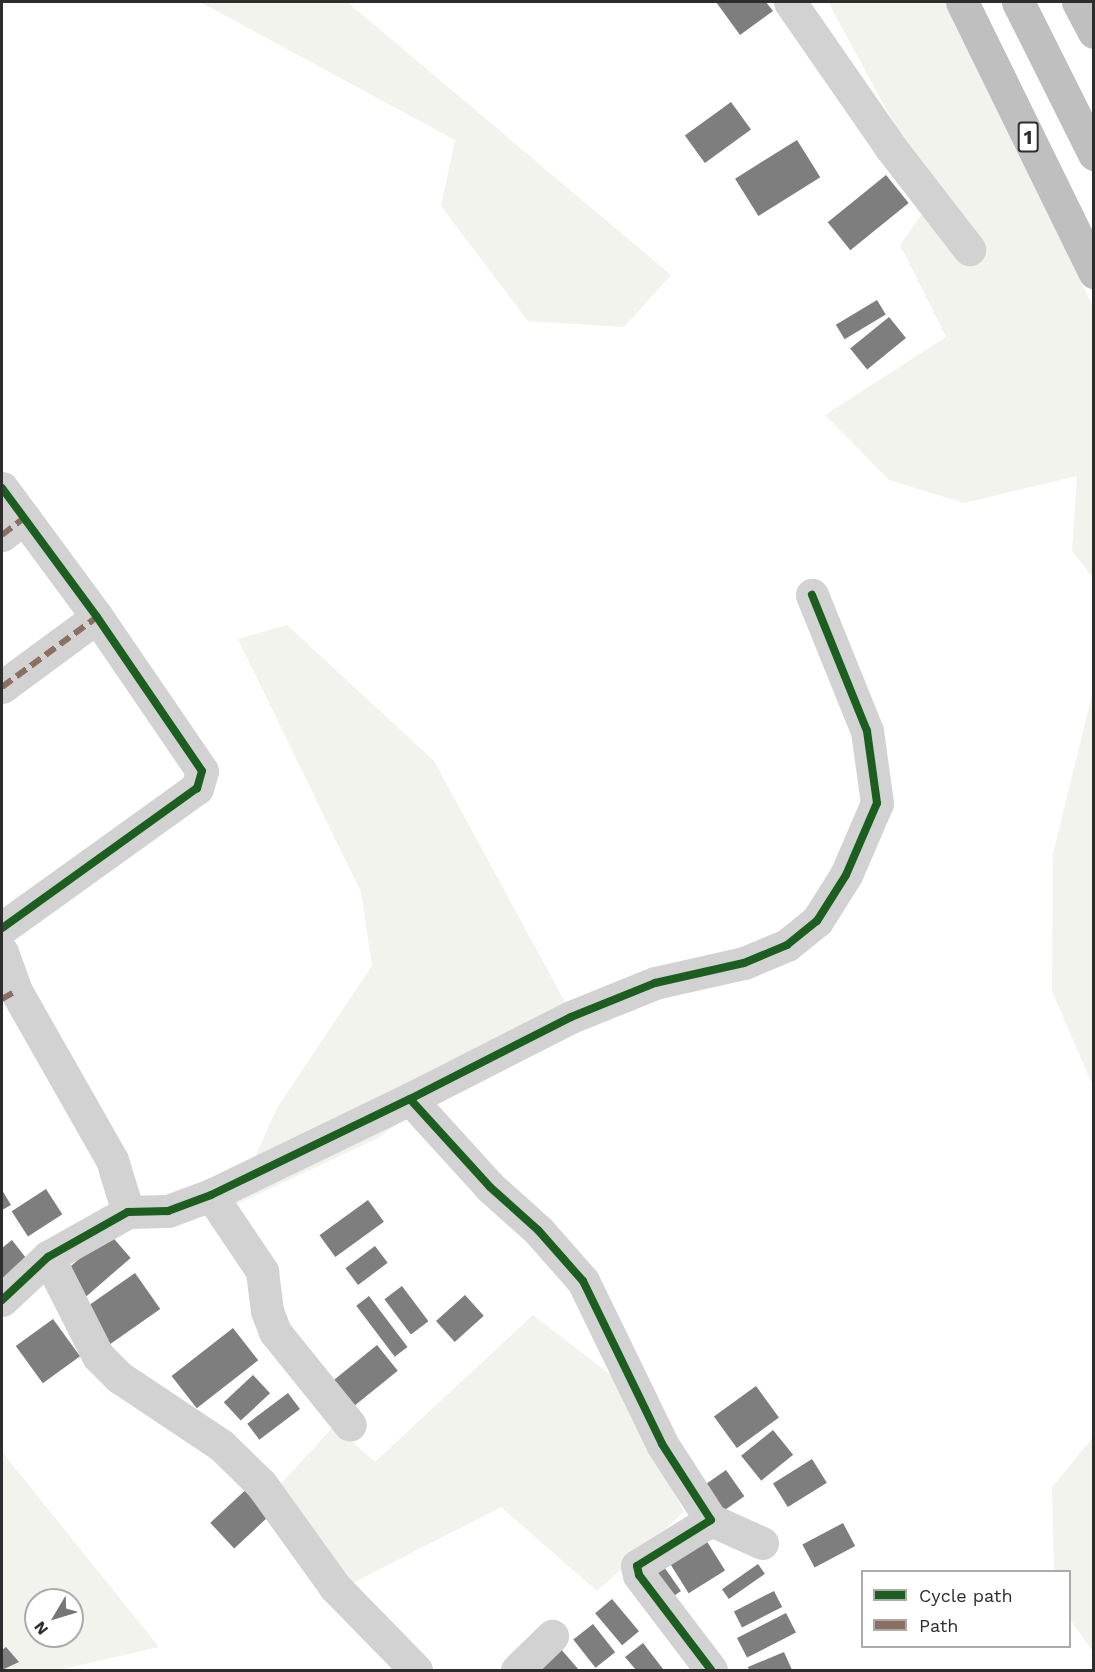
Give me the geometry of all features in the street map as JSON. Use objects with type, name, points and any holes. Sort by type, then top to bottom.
[{"type":"highway","name":"1","points":[[962,2],[1094,272]]},
{"type":"highway","points":[[1018,2],[1094,154]]},
{"type":"highway","points":[[1078,2],[1094,32]]},
{"type":"street","points":[[790,2],[891,148],[969,249]]},
{"type":"street","points":[[2,488],[13,526],[97,617],[198,760],[201,779],[197,788],[2,928]]},
{"type":"street","points":[[2,1300],[48,1257],[128,1212],[168,1211],[212,1196],[571,1017],[655,983],[744,963],[787,945],[817,921],[846,874],[877,803],[867,731],[812,595]]},
{"type":"street","points":[[2,687],[97,617]]},
{"type":"street","points":[[2,952],[9,995],[112,1160],[128,1212]]},
{"type":"street","points":[[410,1099],[490,1187],[538,1230],[583,1281],[612,1335],[662,1444],[711,1520],[762,1543]]},
{"type":"street","points":[[212,1196],[261,1271],[267,1311],[275,1332],[350,1425]]},
{"type":"street","points":[[48,1257],[98,1356],[118,1377],[221,1445],[245,1468],[304,1542],[335,1587],[416,1671]]},
{"type":"street","points":[[711,1520],[637,1566],[639,1575],[711,1671]]},
{"type":"street","points":[[517,1671],[552,1636]]},
{"type":"shaded area","points":[[200,2],[347,2],[671,275],[624,327],[528,321],[441,206],[455,140]]},
{"type":"shaded area","points":[[828,2],[946,2],[1093,307],[1093,578],[1072,551],[1077,476],[964,503],[889,480],[825,415],[946,337],[900,245],[934,197]]},
{"type":"shaded area","points":[[287,625],[434,761],[565,1002],[378,1138],[233,1206],[277,1108],[372,966],[361,892],[238,639]]},
{"type":"shaded area","points":[[1093,691],[1093,1086],[1052,991],[1053,854]]},
{"type":"shaded area","points":[[533,1315],[616,1379],[684,1512],[597,1591],[501,1507],[347,1586],[268,1498],[334,1426],[375,1462]]},
{"type":"shaded area","points":[[1093,1437],[1093,1652],[1071,1620],[1071,1570],[1054,1570],[1052,1487]]},
{"type":"shaded area","points":[[2,1452],[159,1647],[59,1670],[2,1670]]},
{"type":"building","points":[[716,2],[766,2],[773,11],[740,35]]},
{"type":"building","points":[[731,102],[751,130],[705,163],[685,136]]},
{"type":"building","points":[[797,140],[820,177],[758,216],[735,179]]},
{"type":"building","points":[[886,175],[909,203],[850,250],[828,222]]},
{"type":"building","points":[[877,300],[886,315],[845,339],[836,325]]},
{"type":"building","points":[[889,317],[906,338],[867,369],[850,348]]},
{"type":"building","points":[[46,1189],[62,1214],[28,1236],[12,1211]]},
{"type":"building","points":[[2,1190],[11,1205],[2,1210]]},
{"type":"building","points":[[368,1200],[384,1222],[335,1257],[319,1235]]},
{"type":"building","points":[[109,1233],[131,1258],[84,1299],[62,1274]]},
{"type":"building","points":[[12,1240],[33,1267],[2,1292],[2,1248]]},
{"type":"building","points":[[375,1246],[388,1263],[358,1285],[345,1268]]},
{"type":"building","points":[[135,1273],[160,1309],[108,1346],[83,1310]]},
{"type":"building","points":[[402,1286],[428,1321],[411,1334],[384,1299]]},
{"type":"building","points":[[465,1295],[484,1316],[455,1342],[436,1321]]},
{"type":"building","points":[[369,1296],[408,1347],[395,1357],[356,1306]]},
{"type":"building","points":[[53,1319],[80,1356],[43,1383],[16,1346]]},
{"type":"building","points":[[233,1328],[258,1360],[197,1408],[172,1376]]},
{"type":"building","points":[[377,1345],[398,1371],[349,1410],[328,1385]]},
{"type":"building","points":[[253,1375],[270,1393],[241,1421],[224,1402]]},
{"type":"building","points":[[756,1386],[779,1418],[737,1448],[714,1417]]},
{"type":"building","points":[[288,1393],[300,1409],[259,1440],[247,1424]]},
{"type":"building","points":[[773,1430],[793,1455],[761,1481],[741,1456]]},
{"type":"building","points":[[812,1459],[827,1483],[788,1507],[773,1483]]},
{"type":"building","points":[[726,1470],[744,1496],[720,1513],[701,1487]]},
{"type":"building","points":[[252,1484],[276,1510],[234,1548],[210,1523]]},
{"type":"building","points":[[843,1523],[855,1546],[815,1568],[802,1545]]},
{"type":"building","points":[[706,1540],[725,1571],[689,1593],[670,1563]]},
{"type":"building","points":[[662,1564],[681,1591],[669,1599],[651,1572]]},
{"type":"building","points":[[758,1564],[765,1574],[729,1599],[722,1589]]},
{"type":"building","points":[[774,1591],[782,1607],[742,1627],[734,1611]]},
{"type":"building","points":[[612,1599],[639,1631],[622,1645],[595,1613]]},
{"type":"building","points":[[786,1613],[796,1633],[747,1658],[737,1638]]},
{"type":"building","points":[[593,1624],[615,1652],[595,1668],[573,1639]]},
{"type":"building","points":[[643,1643],[663,1669],[636,1670],[625,1657]]},
{"type":"building","points":[[6,1647],[19,1662],[2,1670],[2,1650]]},
{"type":"building","points":[[560,1648],[579,1670],[534,1670]]},
{"type":"building","points":[[784,1652],[792,1670],[749,1670],[748,1667]]},
{"type":"marked path","points":[[2,535],[24,518]]},
{"type":"marked path","points":[[2,687],[97,617]]},
{"type":"marked path","points":[[2,999],[16,991]]},
{"type":"cycle path","points":[[2,488],[97,617],[202,771],[197,788],[2,928]]},
{"type":"cycle path","points":[[410,1099],[571,1017],[655,983],[744,963],[787,945],[817,921],[846,875],[877,803],[867,731],[812,595]]},
{"type":"cycle path","points":[[2,1300],[48,1257],[128,1212],[168,1211],[211,1195],[410,1099],[490,1187],[538,1230],[583,1281],[662,1444],[711,1520],[637,1566],[639,1575],[711,1670]]}]
